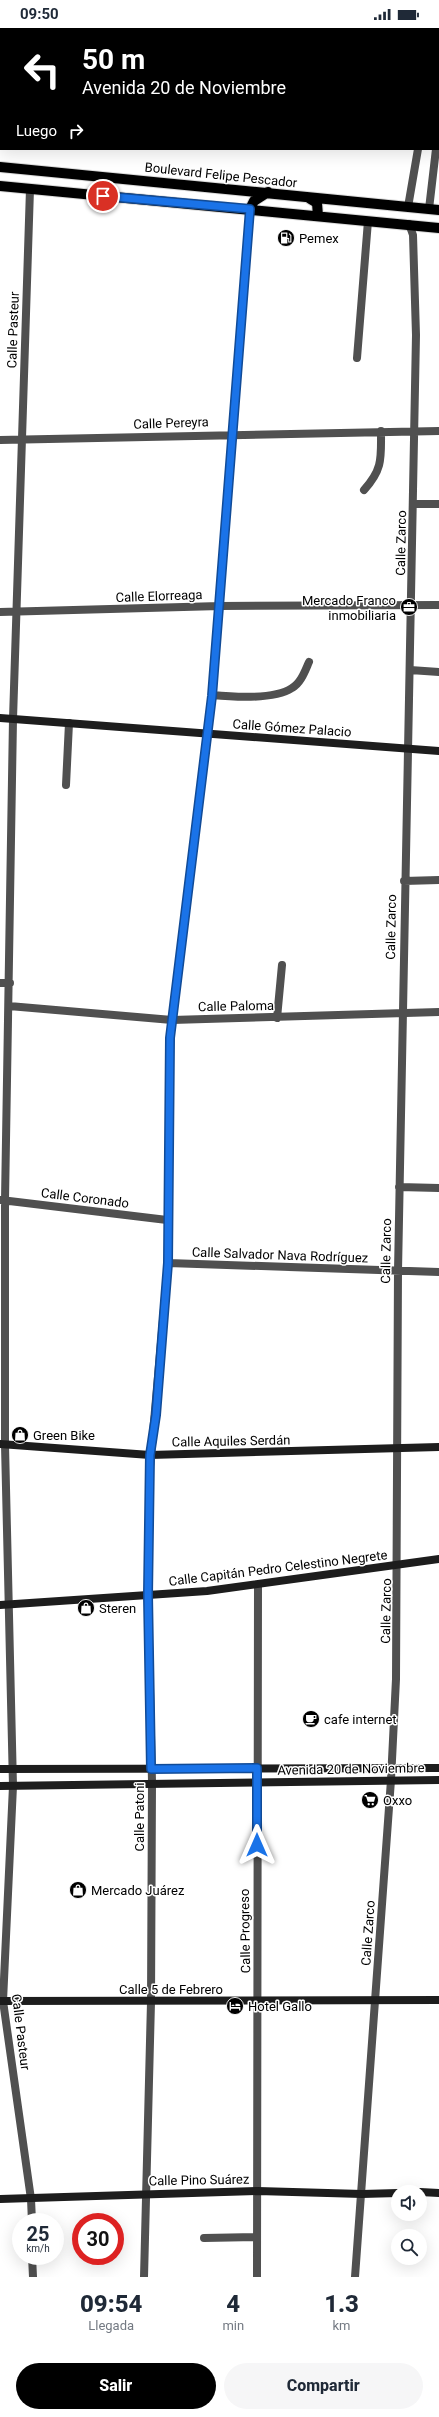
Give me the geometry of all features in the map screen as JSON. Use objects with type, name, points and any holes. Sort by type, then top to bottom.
[{"type":"main road","name":"Boulevard Felipe Pescador","points":[[0,167],[268,192],[434,210]]},
{"type":"main road","points":[[0,186],[439,228]]},
{"type":"main road","points":[[250,209],[254,200],[268,192]]},
{"type":"main road","points":[[305,196],[317,203],[318,216]]},
{"type":"main road","points":[[408,207],[409,224]]},
{"type":"street","points":[[408,207],[418,150]]},
{"type":"street","points":[[434,210],[436,150]]},
{"type":"street","name":"Calle Pasteur","points":[[30,189],[13,719],[10,983],[2,1200],[4,1605],[13,1769],[13,1786],[3,1895],[2,2001],[31,2199],[32,2213]]},
{"type":"street","name":"Calle Patoni","points":[[144,2277],[150,2002],[152,1782],[148,1595],[150,1455],[156,1415],[168,1263],[167,1220],[172,1020],[212,696],[220,606],[231,434],[250,209]]},
{"type":"street","points":[[357,358],[368,221]]},
{"type":"street","name":"Calle Zarco","points":[[355,2277],[392,1768],[397,1664],[398,1565],[396,1448],[401,1013],[415,432],[415,312],[413,235],[409,224]]},
{"type":"street","points":[[364,490],[377,474],[380,466],[381,431]]},
{"type":"street","name":"Calle Pereyra","points":[[0,440],[231,434],[439,431]]},
{"type":"street","points":[[413,504],[439,504]]},
{"type":"street","name":"Calle Elorreaga","points":[[0,612],[220,606],[439,605]]},
{"type":"street","points":[[212,696],[274,694],[292,689],[303,676],[309,662]]},
{"type":"street","points":[[410,670],[439,672]]},
{"type":"street","name":"Calle Gómez Palacio","points":[[0,718],[439,751]]},
{"type":"street","points":[[66,785],[69,723]]},
{"type":"street","points":[[404,881],[439,880]]},
{"type":"street","points":[[277,1018],[282,965]]},
{"type":"street","points":[[0,983],[10,983]]},
{"type":"street","name":"Calle Paloma","points":[[9,1006],[172,1020],[439,1012]]},
{"type":"street","points":[[399,1187],[439,1188]]},
{"type":"street","name":"Calle Coronado","points":[[2,1200],[167,1220]]},
{"type":"street","name":"Calle Salvador Nava Rodríguez","points":[[168,1263],[439,1272]]},
{"type":"street","name":"Calle Aquiles Serdán","points":[[3,1444],[150,1455],[439,1447]]},
{"type":"street","name":"Calle Capitán Pedro Celestino Negrete","points":[[4,1605],[148,1595],[258,1585],[439,1559]]},
{"type":"street","name":"Calle Progreso","points":[[257,2277],[258,1585]]},
{"type":"street","name":"Avenida 20 de Noviembre","points":[[0,1769],[439,1768]]},
{"type":"street","name":"Avenida 20 de Noviembre","points":[[0,1786],[152,1782],[439,1780]]},
{"type":"street","name":"Calle 5 de Febrero","points":[[2,2001],[150,2002],[258,2000],[439,2000]]},
{"type":"street","name":"Calle Pino Suárez","points":[[0,2199],[31,2199],[146,2193],[258,2191],[362,2194],[391,2193]]},
{"type":"street","points":[[427,2192],[439,2193]]},
{"type":"street","points":[[204,2238],[257,2237]]},
{"type":"street","points":[[32,2265],[33,2277]]},
{"type":"place","name":"Pemex","points":[[286,238]]},
{"type":"place","name":"Mercado Franco inmobiliaria","points":[[409,607]]},
{"type":"place","name":"Green Bike","points":[[20,1435]]},
{"type":"place","name":"Steren","points":[[86,1608]]},
{"type":"place","name":"cafe internet","points":[[311,1719]]},
{"type":"place","name":"Oxxo","points":[[370,1800]]},
{"type":"place","name":"Mercado Juárez","points":[[78,1890]]},
{"type":"place","name":"Hotel Gallo","points":[[235,2006]]},
{"type":"route","points":[[103,196],[250,209],[231,434],[220,606],[212,696],[170,1030],[167,1220],[168,1263],[156,1415],[150,1455],[148,1595],[151,1769],[257,1768],[257,1845]]}]
